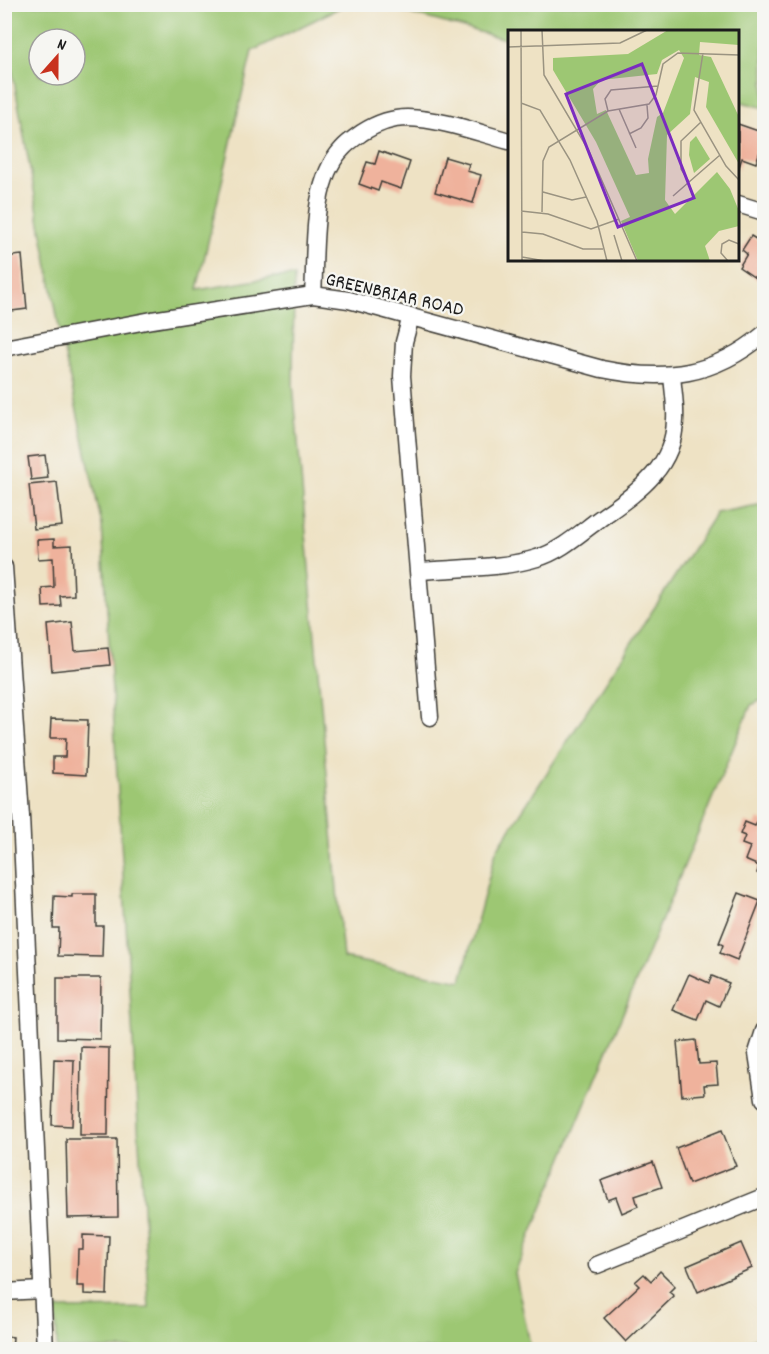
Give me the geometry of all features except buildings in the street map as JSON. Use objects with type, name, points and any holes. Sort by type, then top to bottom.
[{"type":"street","points":[[313,295],[318,211],[324,177],[341,149],[370,128],[387,121],[404,118],[440,122],[508,140]]},
{"type":"street","points":[[739,204],[765,212]]},
{"type":"street","name":"GREENBRIAR ROAD","points":[[4,348],[152,320],[313,295],[349,300],[602,369],[637,375],[672,375],[712,366],[734,356],[765,334]]},
{"type":"street","points":[[411,316],[404,342],[402,376],[430,717]]},
{"type":"street","points":[[419,571],[511,563],[539,558],[560,547],[637,492],[656,475],[672,444],[675,422],[672,375]]},
{"type":"street","points":[[4,567],[20,805],[45,1350]]},
{"type":"street","points":[[765,1031],[757,1053],[765,1099]]},
{"type":"street","points":[[597,1265],[765,1197]]},
{"type":"street","points":[[4,1292],[42,1290]]},
{"type":"green space","points":[[4,5],[345,5],[252,51],[197,290],[294,276],[293,384],[343,958],[461,981],[496,851],[716,513],[764,504],[764,699],[751,705],[515,1273],[531,1349],[57,1349],[56,1309],[149,1308],[102,525],[61,338],[5,32]]},
{"type":"green space","points":[[378,5],[764,5],[764,108],[739,101],[739,30],[508,30],[508,40]]},
{"type":"green space","points":[[764,1334],[764,1349],[731,1349]]}]
